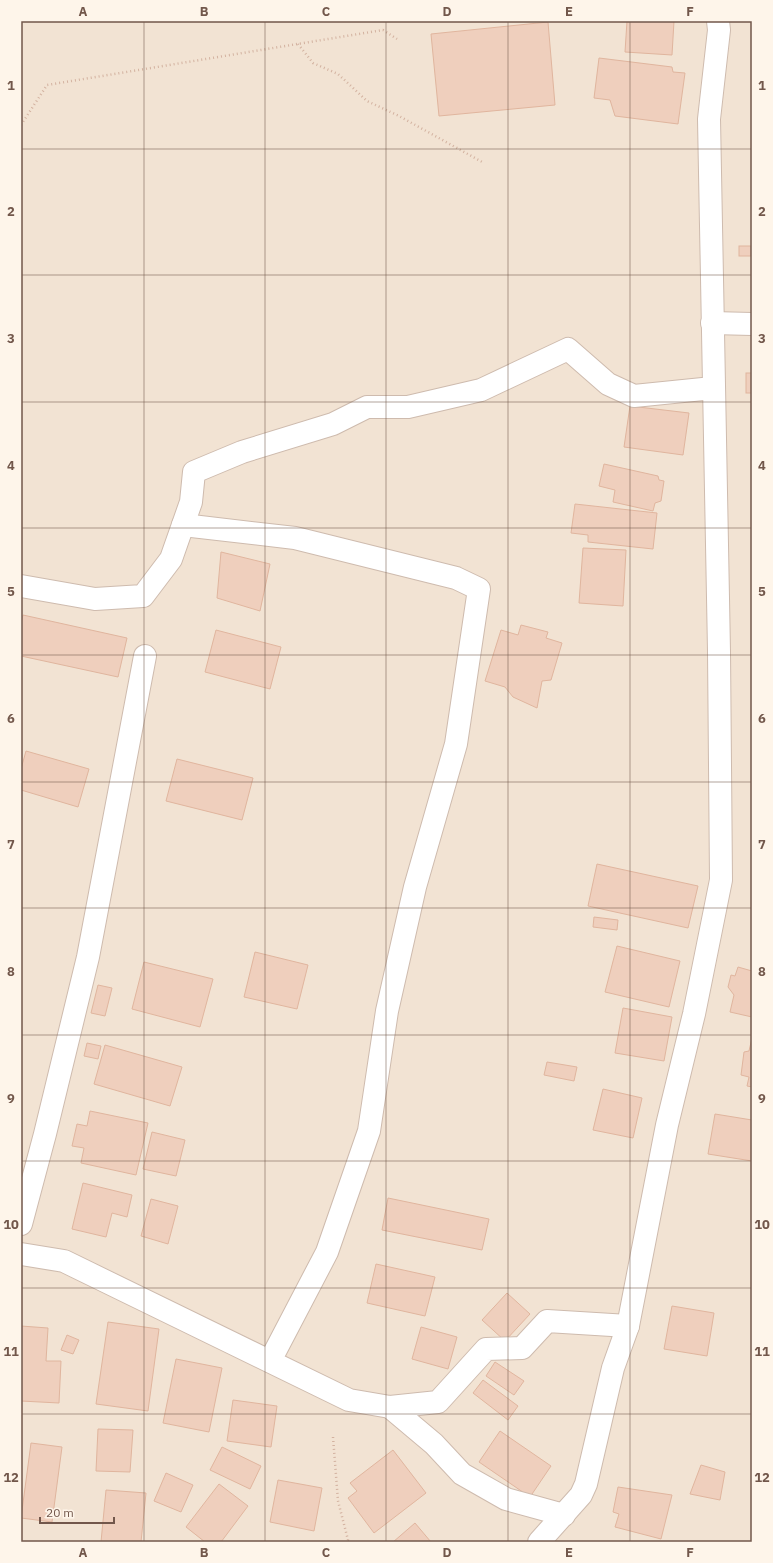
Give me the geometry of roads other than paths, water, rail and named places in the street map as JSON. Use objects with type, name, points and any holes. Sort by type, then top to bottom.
[{"type":"street","points":[[539,1542],[581,1495],[586,1484],[613,1368],[628,1326],[667,1125],[694,1014],[722,880],[719,651],[708,119],[718,21]]},
{"type":"street","points":[[712,323],[752,324]]},
{"type":"street","points":[[21,586],[95,599],[143,596],[171,559],[191,502],[194,472],[242,452],[333,424],[367,407],[408,407],[481,390],[568,349],[608,384],[634,396],[703,389]]},
{"type":"street","points":[[183,525],[295,538],[456,578],[479,589],[456,744],[415,888],[387,1011],[369,1131],[327,1252],[270,1361]]},
{"type":"street","points":[[21,1224],[45,1134],[88,957],[145,656]]},
{"type":"street","points":[[21,1254],[64,1261],[349,1400],[390,1407],[438,1402],[486,1349],[522,1348],[547,1321],[628,1326]]},
{"type":"street","points":[[390,1407],[434,1444],[462,1474],[506,1499],[564,1515]]}]
